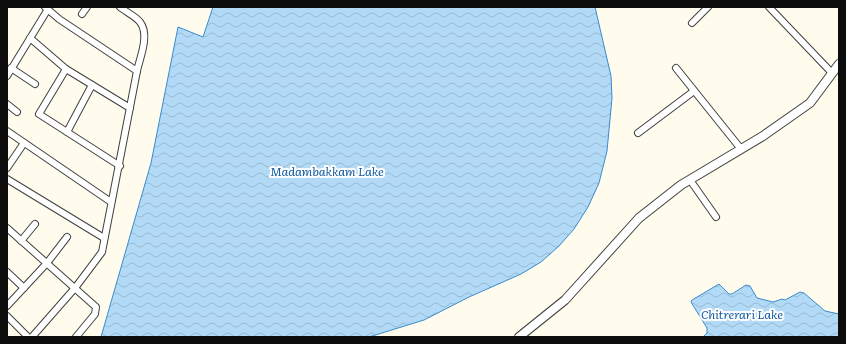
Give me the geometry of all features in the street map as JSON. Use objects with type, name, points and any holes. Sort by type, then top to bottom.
[{"type":"street","points":[[82,14],[87,7]]},
{"type":"street","points":[[32,337],[75,288],[102,252],[144,42],[144,29],[139,21],[120,7]]},
{"type":"street","points":[[697,7],[702,13]]},
{"type":"street","points":[[692,23],[708,7]]},
{"type":"street","points":[[769,7],[832,73]]},
{"type":"street","points":[[7,76],[46,8],[59,20],[137,71]]},
{"type":"street","points":[[30,38],[66,69],[130,108]]},
{"type":"street","points":[[519,337],[565,300],[640,218],[690,180],[741,149],[810,103],[825,85],[839,64]]},
{"type":"street","points":[[12,68],[34,84]]},
{"type":"street","points":[[676,68],[741,149]]},
{"type":"street","points":[[66,69],[39,112],[120,166]]},
{"type":"street","points":[[67,132],[92,85]]},
{"type":"street","points":[[638,133],[694,91]]},
{"type":"street","points":[[7,104],[17,112]]},
{"type":"street","points":[[7,131],[111,202]]},
{"type":"street","points":[[7,168],[24,143]]},
{"type":"street","points":[[7,179],[104,238]]},
{"type":"street","points":[[690,180],[716,217]]},
{"type":"street","points":[[21,241],[35,224]]},
{"type":"street","points":[[7,228],[97,308],[95,314],[76,337]]},
{"type":"street","points":[[7,306],[47,263],[67,236]]},
{"type":"street","points":[[7,272],[24,288]]},
{"type":"street","points":[[7,316],[28,337]]},
{"type":"water","name":"Madambakkam Lake","points":[[213,7],[595,7],[611,76],[612,98],[607,151],[599,183],[588,207],[574,229],[559,246],[541,262],[521,274],[469,297],[424,320],[369,337],[101,337],[151,163],[178,27],[203,37]]},
{"type":"water","name":"Chitrerari Lake","points":[[719,284],[729,294],[732,294],[746,285],[750,286],[757,298],[773,302],[782,299],[785,300],[800,292],[804,293],[825,311],[839,314],[839,337],[703,337],[707,333],[707,328],[691,302]]}]
